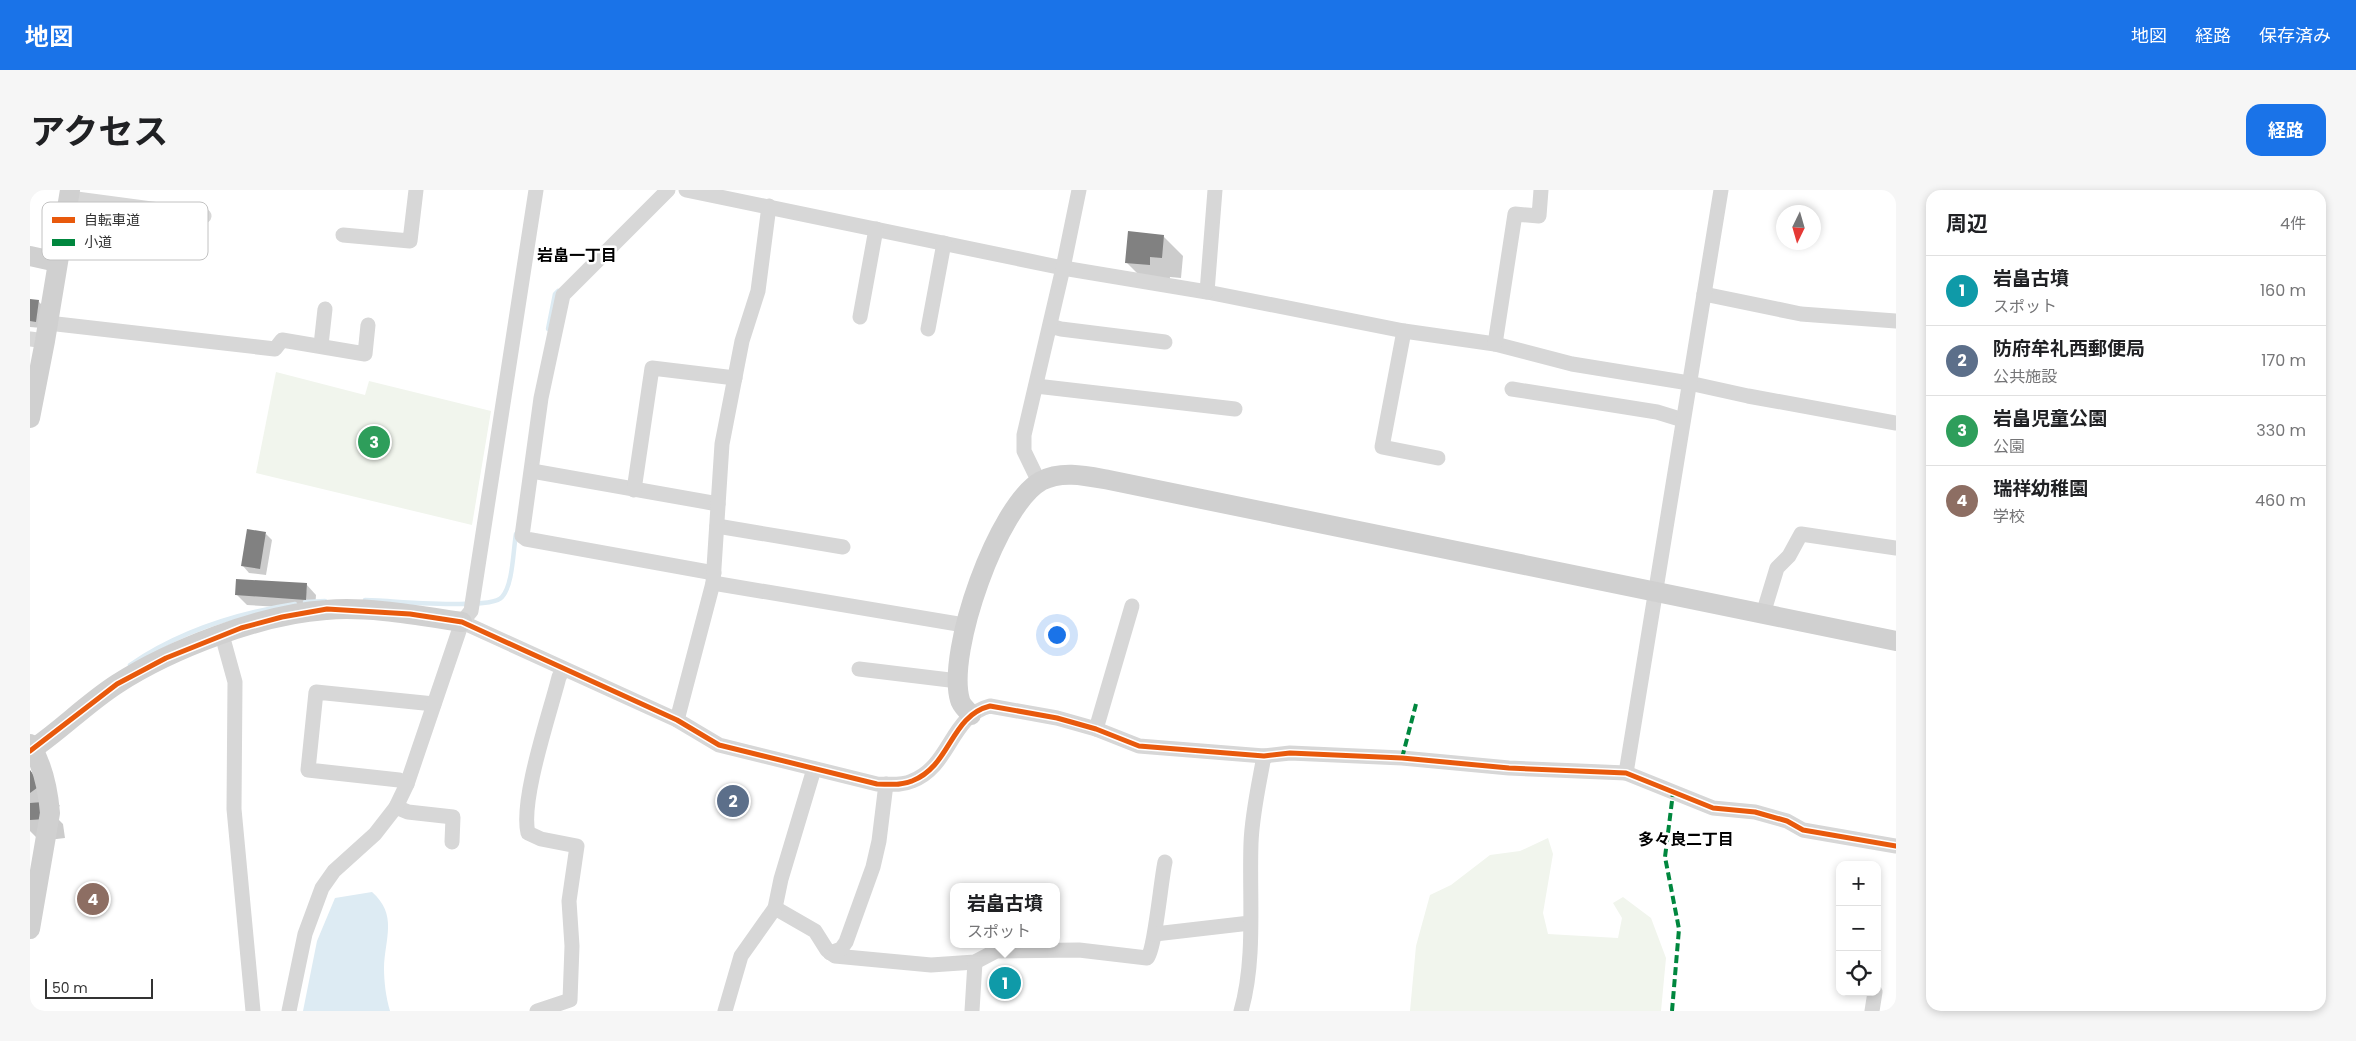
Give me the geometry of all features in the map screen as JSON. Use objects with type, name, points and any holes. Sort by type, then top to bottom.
[{"type":"street","points":[[343,236],[410,241],[416,190]]},
{"type":"street","points":[[289,1011],[305,934],[322,888],[334,871],[374,834],[396,808],[407,784],[462,622],[472,611],[536,190]]},
{"type":"street","points":[[668,190],[563,295],[540,398],[522,536],[526,539],[713,578],[964,625]]},
{"type":"street","points":[[686,190],[1063,268],[1207,292],[1404,331],[1495,344],[1572,364],[1689,383],[1748,396],[1896,423]]},
{"type":"street","points":[[1039,482],[1024,451],[1024,435],[1079,190]]},
{"type":"street","points":[[1207,292],[1215,190]]},
{"type":"street","points":[[1495,344],[1515,214],[1539,216],[1541,190]]},
{"type":"street","points":[[1626,773],[1721,190]]},
{"type":"street","points":[[70,194],[119,202]]},
{"type":"street","points":[[677,720],[713,578],[722,444],[742,342],[758,291],[769,206]]},
{"type":"street","points":[[860,318],[876,229]]},
{"type":"street","points":[[928,329],[944,243]]},
{"type":"street","points":[[30,418],[41,335],[57,262],[48,260]]},
{"type":"street","points":[[1704,294],[1801,314],[1896,321]]},
{"type":"street","points":[[321,345],[325,309]]},
{"type":"street","points":[[41,335],[275,349],[282,340],[321,345],[364,354],[368,325]]},
{"type":"street","points":[[1050,326],[1165,342]]},
{"type":"street","points":[[1404,331],[1382,447],[1438,458]]},
{"type":"street","points":[[634,490],[652,368],[735,378]]},
{"type":"street","points":[[1036,386],[1235,408]]},
{"type":"street","points":[[1512,389],[1657,412],[1683,420]]},
{"type":"street","points":[[532,470],[718,504]]},
{"type":"street","points":[[971,715],[960,701],[958,681],[964,625],[983,568],[1015,508],[1026,493],[1039,482],[1049,477],[1063,475],[1109,480],[1896,641]]},
{"type":"street","points":[[717,526],[843,547]]},
{"type":"street","points":[[1764,614],[1777,568],[1789,556],[1801,534],[1896,548]]},
{"type":"street","points":[[1096,729],[1132,606]]},
{"type":"street","points":[[30,929],[50,813],[49,798],[41,765],[31,748],[117,684],[166,658],[222,635],[282,617],[327,610],[410,614],[462,622],[563,670],[677,720],[720,745],[877,784],[910,782],[929,771],[943,756],[960,726],[980,708],[990,706],[1057,718],[1096,729],[1139,746],[1264,756],[1290,753],[1402,758],[1509,768],[1626,773],[1713,808],[1755,812],[1787,821],[1803,830],[1896,846]]},
{"type":"street","points":[[222,635],[235,682],[234,809],[252,1011]]},
{"type":"street","points":[[859,669],[958,681]]},
{"type":"street","points":[[537,1011],[570,1000],[572,946],[569,901],[577,846],[540,839],[528,833],[525,821],[532,781],[559,677],[563,670]]},
{"type":"street","points":[[407,784],[399,780],[308,770],[316,692],[434,704]]},
{"type":"street","points":[[1240,1011],[1246,993],[1250,923],[1251,840],[1264,756]]},
{"type":"street","points":[[725,1011],[741,956],[775,908],[781,879],[814,769]]},
{"type":"street","points":[[830,953],[841,949],[846,942],[873,867],[886,784]]},
{"type":"street","points":[[396,808],[408,812],[453,817],[452,842]]},
{"type":"street","points":[[775,908],[815,931],[834,956],[931,965],[975,962],[996,951],[1079,950],[1147,958],[1151,954],[1155,934],[1159,891],[1165,862]]},
{"type":"street","points":[[1155,934],[1250,923]]},
{"type":"street","points":[[972,1011],[975,962]]},
{"type":"street","points":[[1872,1011],[1874,996]]},
{"type":"shaded area","points":[[276,372],[365,395],[369,381],[491,411],[472,525],[256,473]]},
{"type":"shaded area","points":[[1548,838],[1553,854],[1543,913],[1548,934],[1618,938],[1622,918],[1613,903],[1623,897],[1651,918],[1666,958],[1661,1011],[1410,1011],[1416,946],[1430,895],[1451,885],[1490,855],[1520,851]]},
{"type":"shaded area","points":[[372,892],[385,909],[387,918],[384,973],[390,1011],[303,1011],[317,941],[335,898]]},
{"type":"building","points":[[1128,231],[1164,235],[1162,258],[1150,257],[1150,265],[1125,263]]},
{"type":"building","points":[[30,299],[39,300],[36,322],[30,321]]},
{"type":"building","points":[[247,529],[266,532],[260,569],[241,566]]},
{"type":"building","points":[[236,579],[307,583],[306,600],[235,595]]},
{"type":"building","points":[[30,770],[41,785],[30,793]]},
{"type":"building","points":[[43,802],[45,819],[30,820],[30,803]]},
{"type":"waterway","points":[[548,329],[555,294],[558,291]]},
{"type":"waterway","points":[[365,600],[438,604],[494,601],[502,597],[506,592],[512,567],[516,534]]},
{"type":"waterway","points":[[305,602],[325,601]]},
{"type":"waterway","points":[[130,665],[168,643],[209,626],[252,613],[295,604]]},
{"type":"marked path","points":[[1402,758],[1416,704]]},
{"type":"marked path","points":[[1672,1011],[1679,929],[1665,857],[1673,793]]},
{"type":"cycle path","points":[[30,751],[117,684],[166,658],[241,628],[282,617],[327,609],[410,614],[462,622],[677,720],[719,745],[877,784],[903,784],[925,774],[935,764],[966,720],[977,711],[990,706],[1057,718],[1096,729],[1139,746],[1264,756],[1290,753],[1402,758],[1509,768],[1626,773],[1713,808],[1755,812],[1787,821],[1803,830],[1896,846]]},
{"type":"place","name":"岩畠児童公園","points":[[374,442]]},
{"type":"place","name":"防府牟礼西郵便局","points":[[733,801]]},
{"type":"place","name":"瑞祥幼稚園","points":[[93,899]]},
{"type":"place","name":"岩畠古墳","points":[[1005,983]]},
{"type":"district","name":"岩畠一丁目","points":[[577,255]]},
{"type":"district","name":"多々良二丁目","points":[[1686,839]]}]
